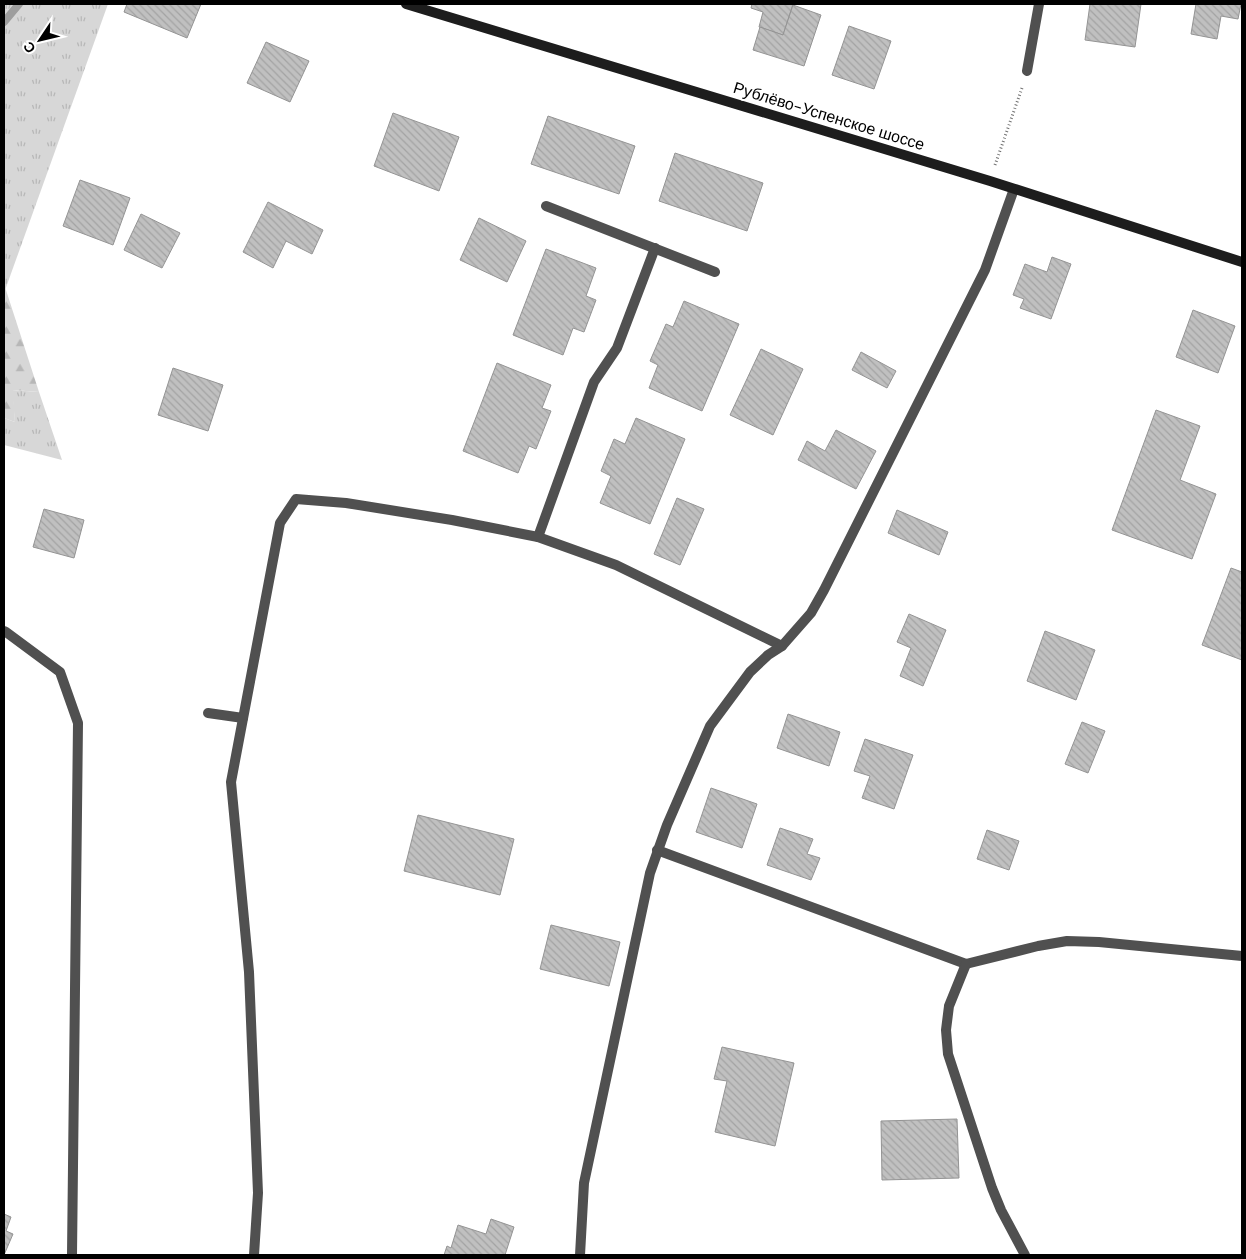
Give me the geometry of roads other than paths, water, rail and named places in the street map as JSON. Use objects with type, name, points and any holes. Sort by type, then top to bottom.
[{"type":"main road","name":"Рублёво-Успенское шоссе","points":[[406,4],[990,181],[1242,262]]},
{"type":"street","points":[[1027,71],[1039,4]]},
{"type":"street","points":[[580,1255],[584,1183],[635,939],[657,850],[710,726],[750,672],[768,655],[782,646],[811,613],[824,590],[985,270],[1014,189]]},
{"type":"street","points":[[546,206],[715,272]]},
{"type":"street","points":[[538,537],[594,382],[617,348],[655,248]]},
{"type":"street","points":[[254,1255],[258,1193],[249,972],[231,782],[280,523],[296,499],[346,503],[452,520],[538,537],[616,565],[782,646]]},
{"type":"street","points":[[4,631],[60,672],[78,723],[72,1255]]},
{"type":"street","points":[[208,713],[243,718]]},
{"type":"street","points":[[657,850],[966,964],[1038,946],[1067,941],[1099,942],[1242,956]]},
{"type":"street","points":[[966,964],[949,1006],[946,1030],[948,1054],[992,1188],[1024,1255]]},
{"type":"waterway","points":[[4,22],[19,4]]}]
